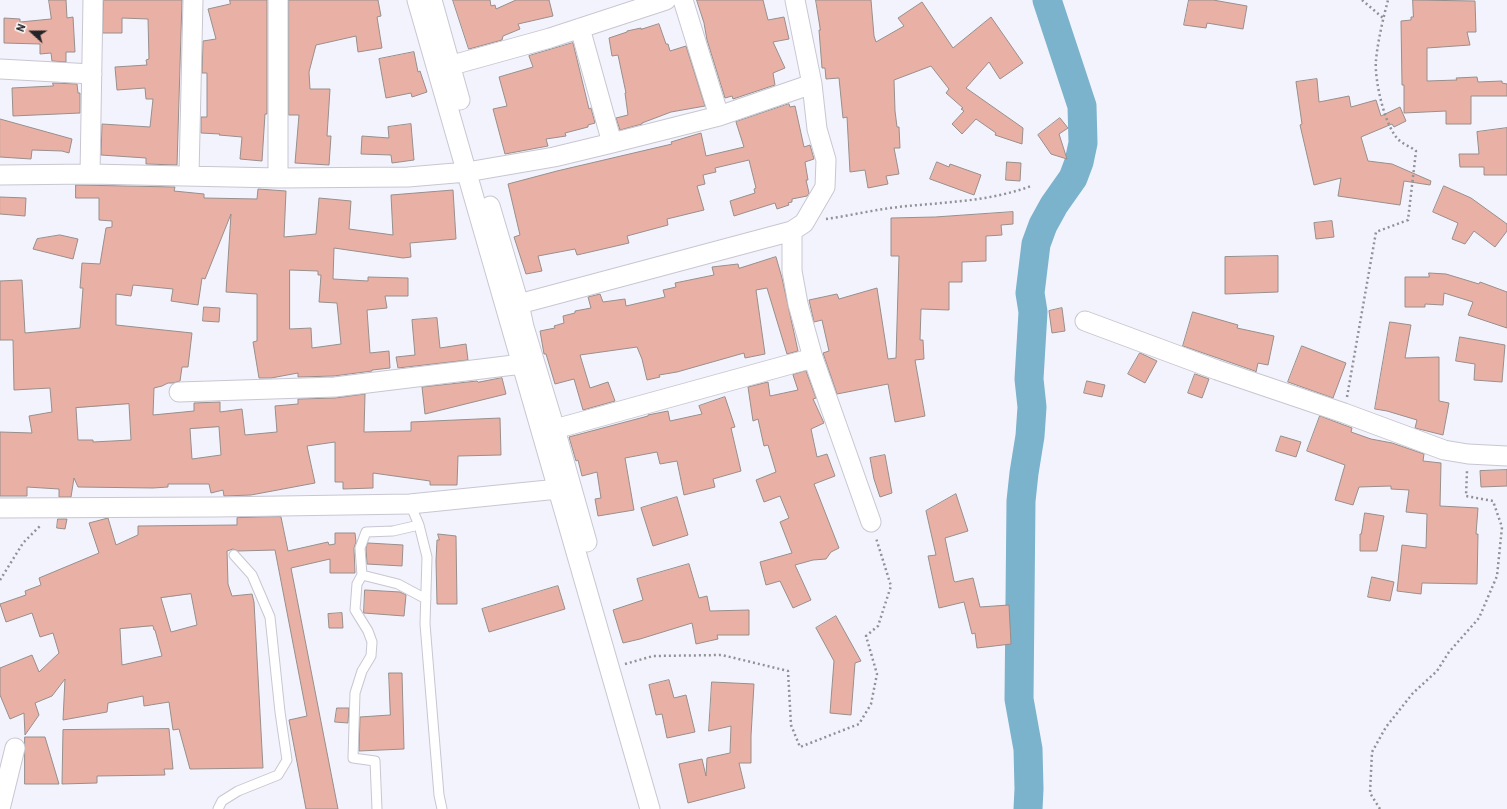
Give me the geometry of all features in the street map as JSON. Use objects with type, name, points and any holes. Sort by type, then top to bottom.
[{"type":"street","points":[[90,174],[93,0]]},
{"type":"street","points":[[189,175],[192,0]]},
{"type":"street","points":[[278,0],[278,178]]},
{"type":"street","points":[[417,0],[443,68],[518,328],[555,429],[621,665],[656,808]]},
{"type":"street","points":[[432,0],[443,68]]},
{"type":"street","points":[[443,68],[580,28],[666,0]]},
{"type":"street","points":[[683,0],[719,116]]},
{"type":"street","points":[[795,0],[812,84],[817,130],[826,160],[825,186],[798,227],[792,271],[798,304],[813,358],[871,522]]},
{"type":"street","points":[[580,28],[612,143]]},
{"type":"street","points":[[0,69],[92,74]]},
{"type":"street","points":[[0,175],[189,175],[278,178],[408,177],[473,171],[554,157],[719,116],[812,84]]},
{"type":"street","points":[[473,171],[519,304],[518,328],[522,364],[558,489],[656,808]]},
{"type":"street","points":[[519,304],[798,227]]},
{"type":"street","points":[[1085,321],[1217,370],[1344,413],[1444,450],[1468,454],[1507,456]]},
{"type":"street","points":[[555,429],[813,358]]},
{"type":"street","points":[[179,392],[335,387],[522,364]]},
{"type":"street","points":[[0,508],[410,504],[558,489]]},
{"type":"street","points":[[0,809],[8,750]]},
{"type":"lane","points":[[410,504],[419,526],[427,557],[425,624],[436,764],[442,809]]},
{"type":"lane","points":[[377,809],[375,761],[353,758],[354,694],[362,671],[371,656],[372,642],[368,631],[355,610],[358,584],[362,575],[360,548],[366,532],[393,531],[419,526]]},
{"type":"lane","points":[[218,809],[222,801],[238,791],[278,775],[287,760],[280,712],[270,617],[252,576],[234,555]]},
{"type":"lane","points":[[362,575],[398,584],[426,599]]},
{"type":"path","points":[[1362,0],[1383,18]]},
{"type":"path","points":[[1344,413],[1376,232],[1408,220],[1416,151],[1400,140],[1388,123],[1381,99],[1376,61],[1383,18],[1388,0]]},
{"type":"path","points":[[798,227],[890,208],[949,203],[1013,193],[1031,186]]},
{"type":"path","points":[[1380,809],[1370,793],[1372,752],[1391,721],[1414,693],[1437,671],[1449,652],[1479,618],[1497,576],[1502,527],[1493,500],[1466,496],[1468,454]]},
{"type":"path","points":[[0,580],[23,543],[57,508]]},
{"type":"path","points":[[621,665],[652,656],[722,655],[788,671],[791,725],[800,747],[859,724],[871,704],[877,674],[866,636],[878,626],[891,586],[871,522]]},
{"type":"building","points":[[49,0],[66,0],[67,18],[73,17],[75,52],[66,52],[66,62],[52,61],[51,53],[40,54],[40,44],[4,43],[4,18],[20,19],[20,22],[51,19]]},
{"type":"building","points":[[104,0],[182,0],[177,165],[146,164],[146,158],[101,155],[102,124],[150,127],[153,99],[146,99],[145,88],[117,90],[115,67],[147,65],[146,60],[149,59],[148,19],[122,18],[122,33],[103,33]]},
{"type":"building","points":[[230,0],[267,0],[267,114],[265,114],[262,161],[240,159],[242,137],[201,133],[201,117],[207,117],[207,73],[202,73],[203,41],[216,39],[208,9],[230,4]]},
{"type":"building","points":[[289,0],[378,0],[381,16],[377,17],[382,48],[358,52],[356,36],[316,45],[309,72],[310,89],[330,89],[327,136],[331,136],[329,165],[295,163],[299,115],[289,115]]},
{"type":"building","points":[[453,0],[490,0],[491,6],[495,5],[496,9],[516,0],[549,0],[553,16],[518,24],[520,29],[503,36],[502,40],[469,49]]},
{"type":"building","points":[[697,0],[763,0],[768,20],[784,17],[789,39],[773,42],[785,68],[773,73],[775,85],[733,99],[732,96],[725,98],[707,40],[704,23]]},
{"type":"building","points":[[816,0],[871,0],[874,36],[876,42],[904,26],[898,18],[922,2],[953,48],[991,17],[1023,63],[1000,79],[989,62],[966,88],[1023,128],[1022,144],[995,135],[996,133],[976,119],[962,134],[952,124],[964,111],[961,109],[963,108],[946,93],[949,89],[931,66],[894,80],[895,111],[897,127],[899,127],[900,148],[894,148],[899,174],[886,176],[888,184],[868,188],[865,170],[850,172],[847,117],[843,118],[839,78],[826,79],[825,68],[822,68],[820,30]]},
{"type":"building","points":[[1189,0],[1213,0],[1247,6],[1243,29],[1207,23],[1206,28],[1184,25]]},
{"type":"building","points":[[1413,0],[1475,1],[1476,32],[1467,32],[1470,45],[1427,48],[1427,81],[1457,80],[1456,78],[1477,77],[1478,82],[1502,81],[1502,83],[1507,84],[1507,96],[1471,96],[1471,124],[1446,124],[1446,111],[1404,113],[1401,21],[1411,20],[1411,17],[1413,17]]},
{"type":"building","points":[[659,24],[670,51],[686,46],[705,106],[671,112],[642,124],[620,130],[616,118],[628,115],[626,93],[618,55],[612,56],[609,38],[627,31]]},
{"type":"building","points":[[573,43],[589,109],[591,108],[595,123],[588,125],[588,127],[565,133],[566,136],[546,139],[548,146],[505,154],[493,109],[507,106],[499,77],[533,67],[529,56]]},
{"type":"building","points":[[414,52],[418,72],[420,71],[427,92],[412,97],[411,93],[386,98],[379,59]]},
{"type":"building","points":[[1317,79],[1319,102],[1349,96],[1351,107],[1376,100],[1381,116],[1400,107],[1406,121],[1394,127],[1392,124],[1361,137],[1368,161],[1392,164],[1431,181],[1430,185],[1404,181],[1400,205],[1338,196],[1341,178],[1314,185],[1300,125],[1302,124],[1296,82]]},
{"type":"building","points":[[53,83],[77,84],[78,93],[80,93],[80,113],[13,116],[12,88],[53,86]]},
{"type":"building","points":[[789,104],[790,107],[795,106],[804,147],[810,145],[814,159],[805,162],[808,180],[806,180],[809,193],[807,196],[792,199],[792,202],[788,203],[789,205],[777,209],[775,203],[734,216],[730,201],[755,193],[754,189],[756,188],[749,160],[715,168],[716,172],[703,175],[705,184],[697,186],[704,210],[667,219],[668,225],[627,236],[629,243],[577,255],[575,249],[538,256],[542,271],[526,274],[514,237],[520,235],[508,184],[672,144],[671,142],[701,133],[706,156],[744,147],[736,122]]},
{"type":"building","points":[[1060,118],[1068,128],[1059,134],[1067,159],[1051,154],[1038,135]]},
{"type":"building","points":[[0,119],[72,139],[69,153],[62,151],[32,150],[31,159],[0,157]]},
{"type":"building","points":[[411,124],[414,160],[392,163],[391,155],[361,154],[362,136],[389,138],[388,127]]},
{"type":"building","points":[[1507,128],[1507,175],[1484,175],[1484,167],[1460,167],[1459,154],[1479,154],[1477,132]]},
{"type":"building","points":[[937,162],[949,167],[950,164],[981,175],[974,195],[930,179]]},
{"type":"building","points":[[1007,162],[1021,163],[1020,181],[1006,180]]},
{"type":"building","points":[[76,185],[175,187],[174,191],[204,194],[204,198],[257,199],[258,189],[286,191],[284,237],[316,234],[319,198],[351,201],[349,229],[393,235],[391,195],[453,190],[456,239],[410,243],[411,257],[403,258],[334,248],[333,279],[368,281],[368,277],[408,278],[408,296],[385,296],[387,308],[367,310],[370,353],[389,351],[390,368],[334,376],[298,377],[298,373],[271,378],[259,378],[253,342],[257,341],[257,294],[226,292],[231,214],[205,279],[202,278],[198,305],[171,301],[173,289],[133,285],[131,296],[116,294],[116,325],[192,333],[188,367],[182,367],[180,381],[154,388],[153,415],[194,411],[194,403],[220,402],[220,412],[242,409],[245,435],[277,432],[275,406],[298,404],[298,399],[335,398],[365,394],[364,432],[411,431],[411,422],[500,418],[501,455],[458,456],[457,485],[430,485],[430,481],[373,473],[373,488],[343,489],[343,482],[335,482],[335,442],[307,446],[315,483],[251,495],[224,496],[223,490],[211,493],[209,484],[168,484],[168,487],[153,488],[78,487],[74,478],[71,497],[59,497],[59,489],[27,487],[27,496],[0,496],[0,432],[32,433],[29,416],[52,412],[50,388],[14,390],[13,340],[0,340],[0,281],[22,280],[25,333],[80,328],[83,288],[80,288],[82,263],[100,264],[106,228],[112,227],[112,221],[99,220],[99,198],[76,198]],"holes":[[[290,270],[318,271],[318,275],[321,275],[319,302],[337,303],[341,344],[312,348],[311,328],[290,329]],[[129,404],[131,440],[93,442],[93,440],[78,440],[76,408]],[[219,427],[221,455],[192,459],[190,429]]]},
{"type":"building","points":[[1444,186],[1471,198],[1507,224],[1507,231],[1495,247],[1474,231],[1465,244],[1452,239],[1458,223],[1433,212]]},
{"type":"building","points":[[0,197],[26,198],[25,216],[0,214]]},
{"type":"building","points":[[1013,212],[1013,224],[1001,225],[1002,235],[986,236],[986,261],[962,262],[962,282],[949,282],[949,310],[921,309],[920,340],[923,340],[924,359],[915,360],[925,416],[895,422],[888,384],[837,394],[823,353],[829,351],[822,320],[814,322],[809,300],[837,294],[839,299],[877,288],[888,359],[896,358],[899,256],[891,256],[891,218]]},
{"type":"building","points":[[1332,221],[1334,237],[1316,239],[1314,223]]},
{"type":"building","points":[[60,235],[78,239],[73,259],[33,249],[37,239]]},
{"type":"building","points":[[1278,256],[1278,292],[1225,294],[1225,257]]},
{"type":"building","points":[[776,257],[798,351],[787,354],[767,288],[756,290],[765,354],[745,358],[744,353],[677,372],[659,375],[660,377],[647,380],[642,359],[637,347],[580,355],[590,388],[608,382],[615,401],[583,410],[574,379],[555,384],[546,354],[544,354],[540,331],[555,328],[554,326],[564,323],[563,316],[575,313],[575,311],[591,308],[588,297],[600,294],[603,302],[625,299],[626,306],[665,297],[663,290],[676,287],[675,283],[714,275],[712,267],[738,264],[739,268]]},
{"type":"building","points":[[1429,273],[1446,274],[1479,284],[1480,282],[1507,292],[1507,328],[1468,315],[1473,302],[1444,293],[1443,305],[1425,304],[1425,307],[1405,307],[1405,277],[1429,277]]},
{"type":"building","points":[[204,307],[220,308],[219,322],[203,321]]},
{"type":"building","points":[[1062,308],[1065,331],[1052,333],[1049,311]]},
{"type":"building","points":[[1193,312],[1238,325],[1237,328],[1274,336],[1268,365],[1258,363],[1256,372],[1183,346]]},
{"type":"building","points":[[437,318],[440,348],[466,344],[468,360],[398,368],[396,357],[415,355],[412,320]]},
{"type":"building","points":[[1390,322],[1411,325],[1405,358],[1439,357],[1439,401],[1449,403],[1443,435],[1415,428],[1417,420],[1375,409]]},
{"type":"building","points":[[1460,337],[1505,345],[1502,382],[1474,380],[1475,364],[1456,361]]},
{"type":"building","points":[[1302,346],[1346,363],[1333,398],[1288,382]]},
{"type":"building","points":[[1140,353],[1157,361],[1145,383],[1128,374]]},
{"type":"building","points":[[806,371],[816,398],[813,399],[824,423],[811,429],[817,457],[827,454],[835,476],[814,484],[839,548],[831,552],[826,559],[813,560],[795,565],[811,600],[793,608],[780,581],[766,585],[760,562],[792,553],[780,522],[789,518],[780,496],[764,502],[756,480],[776,472],[768,445],[764,446],[758,419],[753,421],[748,387],[768,382],[770,396],[798,390],[793,375]]},
{"type":"building","points":[[1195,374],[1209,379],[1202,398],[1188,393]]},
{"type":"building","points":[[502,378],[506,394],[425,414],[422,387],[478,382]]},
{"type":"building","points":[[1087,381],[1105,385],[1102,397],[1084,393]]},
{"type":"building","points":[[725,397],[735,427],[731,428],[741,471],[713,479],[715,487],[684,495],[677,461],[660,464],[657,452],[625,458],[634,510],[598,516],[595,499],[601,498],[597,472],[582,476],[578,460],[576,461],[569,437],[648,415],[668,411],[670,421],[702,414],[699,406]]},
{"type":"building","points":[[1320,416],[1352,428],[1351,432],[1371,439],[1392,443],[1424,454],[1423,461],[1441,463],[1440,506],[1478,508],[1476,534],[1478,534],[1477,584],[1422,583],[1421,594],[1397,591],[1402,545],[1426,548],[1427,514],[1406,512],[1409,490],[1391,489],[1391,486],[1359,487],[1353,505],[1335,500],[1345,465],[1307,451]]},
{"type":"building","points":[[1281,436],[1301,442],[1296,457],[1276,451]]},
{"type":"building","points":[[885,455],[892,493],[880,497],[874,479],[870,458]]},
{"type":"building","points":[[1507,470],[1507,486],[1481,487],[1480,471]]},
{"type":"building","points":[[956,494],[968,531],[945,538],[954,581],[973,578],[980,607],[1009,605],[1011,644],[977,648],[975,633],[972,634],[964,602],[939,608],[928,556],[936,555],[926,511]]},
{"type":"building","points":[[677,497],[688,535],[653,546],[641,508]]},
{"type":"building","points":[[1365,513],[1384,516],[1377,551],[1360,551],[1360,534]]},
{"type":"building","points":[[281,517],[288,551],[328,542],[329,545],[335,544],[335,533],[355,533],[355,573],[330,573],[330,559],[291,568],[338,809],[306,809],[289,720],[307,716],[275,550],[238,551],[233,549],[227,551],[228,584],[232,596],[252,594],[254,602],[263,768],[190,769],[179,729],[173,730],[169,702],[144,706],[143,696],[108,703],[107,712],[63,720],[65,679],[52,696],[35,703],[39,715],[25,735],[24,713],[10,719],[0,695],[0,668],[32,655],[39,672],[59,653],[53,633],[40,637],[32,613],[6,622],[0,604],[26,595],[25,591],[41,585],[39,578],[99,553],[89,523],[108,518],[116,545],[138,535],[138,526],[237,525],[237,518]],"holes":[[[191,594],[197,625],[171,632],[161,598]],[[153,626],[162,656],[122,665],[120,629]]]},
{"type":"building","points":[[58,519],[67,519],[65,529],[57,528]]},
{"type":"building","points":[[438,534],[456,536],[457,604],[437,604],[436,561],[437,540],[439,540]]},
{"type":"building","points":[[368,543],[403,545],[402,566],[367,564],[366,549]]},
{"type":"building","points":[[689,564],[699,598],[707,596],[710,611],[749,610],[749,635],[717,635],[718,639],[696,644],[692,623],[623,643],[613,610],[643,600],[637,579]]},
{"type":"building","points":[[1372,577],[1394,582],[1390,601],[1368,597]]},
{"type":"building","points":[[558,586],[565,609],[489,632],[482,609]]},
{"type":"building","points":[[365,590],[400,592],[406,595],[404,616],[364,613]]},
{"type":"building","points":[[342,613],[343,628],[329,628],[328,614]]},
{"type":"building","points":[[836,616],[861,661],[855,663],[851,715],[830,713],[834,661],[816,628]]},
{"type":"building","points":[[389,673],[402,673],[404,749],[359,751],[360,717],[390,715]]},
{"type":"building","points":[[669,680],[674,698],[686,695],[695,732],[667,738],[662,714],[656,715],[649,685]]},
{"type":"building","points":[[712,682],[754,684],[751,763],[739,763],[745,788],[688,803],[679,764],[702,759],[706,776],[707,758],[730,753],[731,726],[709,731]]},
{"type":"building","points":[[337,708],[349,708],[348,723],[335,722]]},
{"type":"building","points":[[169,729],[173,769],[164,769],[165,775],[97,776],[97,783],[62,784],[63,730]]},
{"type":"building","points":[[25,737],[45,737],[59,784],[25,784]]},
{"type":"waterway","points":[[1028,809],[1028,749],[1019,699],[1021,501],[1030,436],[1032,407],[1029,379],[1033,312],[1030,293],[1036,244],[1043,225],[1054,205],[1073,178],[1079,162],[1083,143],[1082,106],[1047,0]]}]
